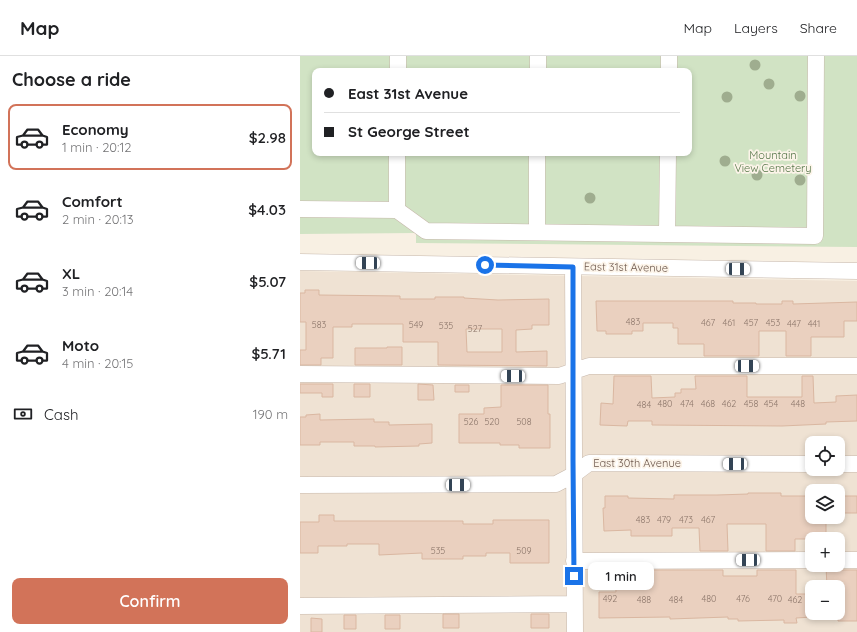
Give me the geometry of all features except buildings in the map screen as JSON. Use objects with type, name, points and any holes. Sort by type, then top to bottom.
[{"type":"street","points":[[398,56],[398,68]]},
{"type":"street","points":[[538,56],[538,68]]},
{"type":"street","points":[[669,56],[669,68]]},
{"type":"street","points":[[300,209],[397,210],[426,231],[815,236],[816,56]]},
{"type":"street","points":[[397,156],[397,210]]},
{"type":"street","points":[[537,156],[537,232]]},
{"type":"street","points":[[667,234],[668,156]]},
{"type":"street","name":"East 31st Avenue","points":[[300,262],[857,271]]},
{"type":"street","points":[[573,267],[574,632]]},
{"type":"street","points":[[300,374],[559,376],[589,366],[857,366]]},
{"type":"street","name":"East 30th Avenue","points":[[300,486],[556,484],[573,475],[589,463],[805,464]]},
{"type":"street","points":[[845,464],[857,464]]},
{"type":"street","points":[[574,561],[805,560]]},
{"type":"street","points":[[845,560],[857,560]]},
{"type":"street","points":[[300,606],[574,604]]},
{"type":"shaded area","points":[[300,271],[857,281],[857,632],[300,632]]},
{"type":"green space","name":"Mountain View Cemetery","points":[[300,56],[857,56],[857,247],[416,243],[416,233],[300,234]]},
{"type":"route","points":[[485,265],[573,267],[574,576]]}]
